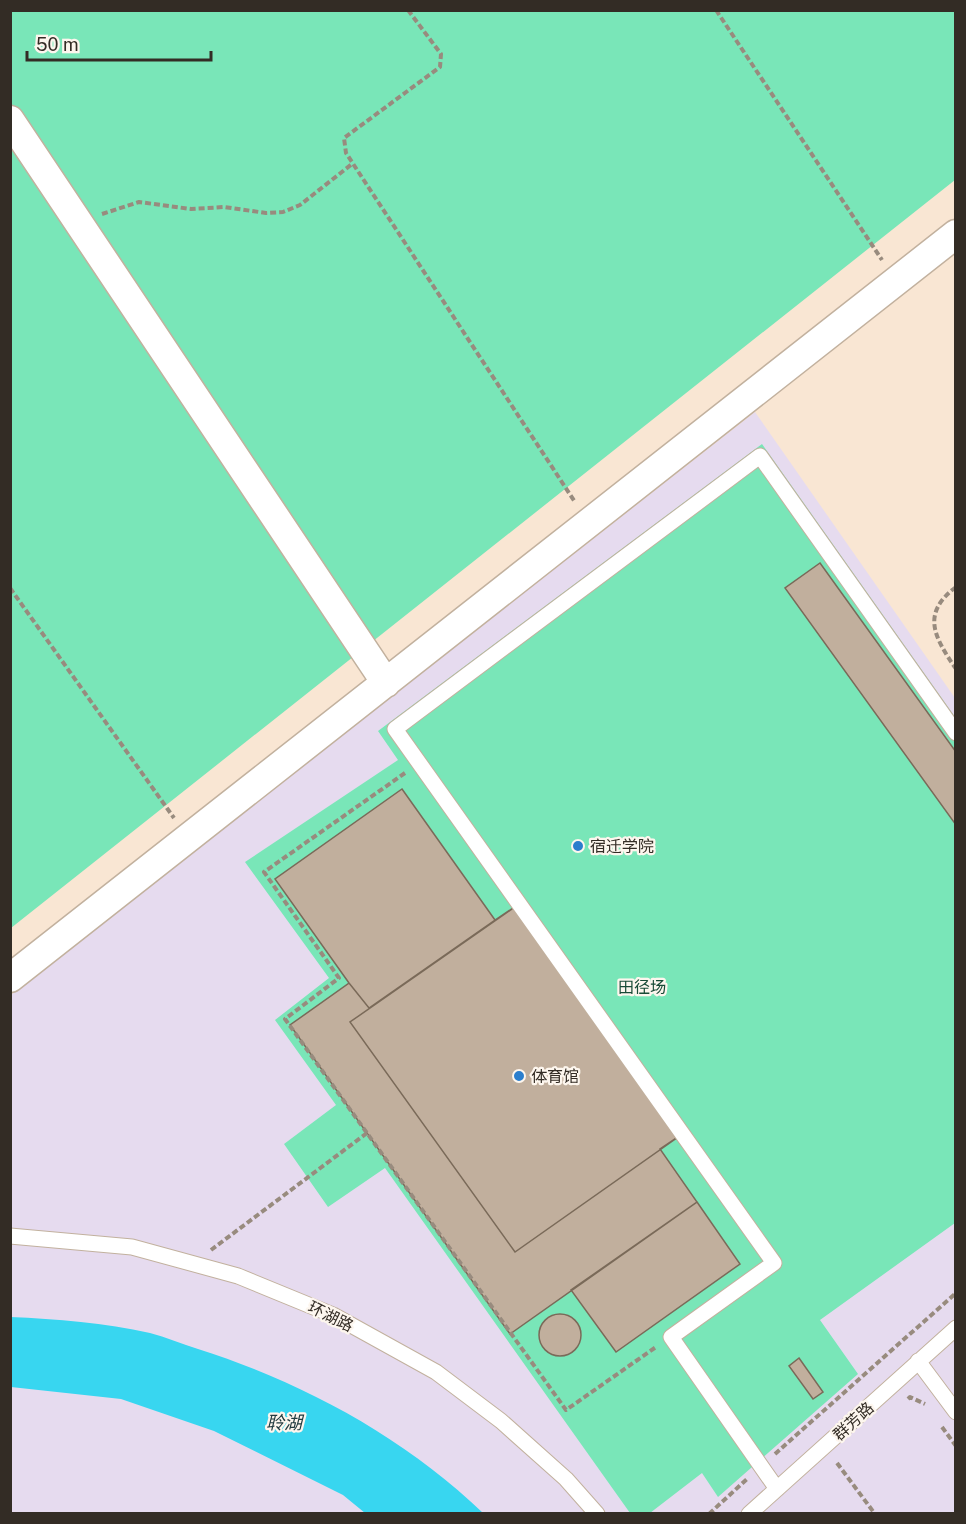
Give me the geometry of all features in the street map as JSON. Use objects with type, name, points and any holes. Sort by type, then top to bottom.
[{"type":"street","points":[[10,120],[386,682]]},
{"type":"street","points":[[10,978],[956,234]]},
{"type":"lane","points":[[777,1489],[671,1336],[774,1263],[395,729],[760,456],[956,733]]},
{"type":"lane","name":"环湖路","points":[[10,1236],[132,1247],[238,1276],[333,1315],[436,1372],[501,1421],[566,1479],[597,1514]]},
{"type":"lane","name":"群芳路","points":[[749,1514],[956,1328]]},
{"type":"lane","points":[[918,1361],[956,1412]]},
{"type":"path","points":[[408,10],[441,54],[440,67],[344,138],[346,153],[589,522]]},
{"type":"path","points":[[716,10],[895,281]]},
{"type":"path","points":[[82,228],[103,214],[139,202],[190,209],[224,207],[266,213],[284,212],[300,205],[352,164]]},
{"type":"path","points":[[956,587],[943,596],[935,615],[934,628],[956,669]]},
{"type":"path","points":[[10,588],[188,838]]},
{"type":"path","points":[[419,763],[264,872],[339,978],[285,1019],[566,1410],[671,1336]]},
{"type":"path","points":[[193,1263],[367,1133]]},
{"type":"path","points":[[709,1514],[956,1293]]},
{"type":"path","points":[[837,1463],[875,1514]]},
{"type":"shaded area","name":"田径场","points":[[755,412],[955,698],[955,1513],[11,1514],[11,995]]},
{"type":"green space","points":[[11,11],[955,11],[955,180],[11,928]]},
{"type":"green space","name":"田径场","points":[[762,444],[955,717],[955,1223],[820,1320],[858,1374],[718,1497],[702,1473],[650,1513],[630,1513],[385,1168],[328,1207],[284,1144],[336,1105],[275,1020],[329,978],[245,862],[398,760],[378,731]]},
{"type":"water","name":"聆湖","points":[[10,1317],[81,1322],[150,1333],[237,1362],[313,1395],[386,1436],[452,1485],[483,1513],[365,1513],[343,1495],[214,1431],[121,1399],[11,1387]]},
{"type":"building","points":[[820,563],[956,752],[956,825],[785,588]]},
{"type":"building","points":[[402,789],[495,920],[525,900],[688,1130],[660,1149],[697,1202],[510,1334],[290,1025],[349,983],[275,879]]},
{"type":"building","points":[[402,789],[495,920],[369,1008],[275,879]]},
{"type":"building","name":"体育馆","points":[[525,900],[688,1130],[515,1252],[350,1022]]},
{"type":"building","points":[[697,1202],[740,1264],[616,1352],[571,1290]]},
{"type":"building","points":[[560,1314],[575,1320],[581,1335],[575,1350],[560,1356],[545,1350],[539,1335],[545,1320]]},
{"type":"building","points":[[799,1358],[823,1392],[813,1399],[789,1366]]},
{"type":"place","name":"宿迁学院","points":[[578,846]]},
{"type":"place","name":"体育馆","points":[[519,1076]]}]
